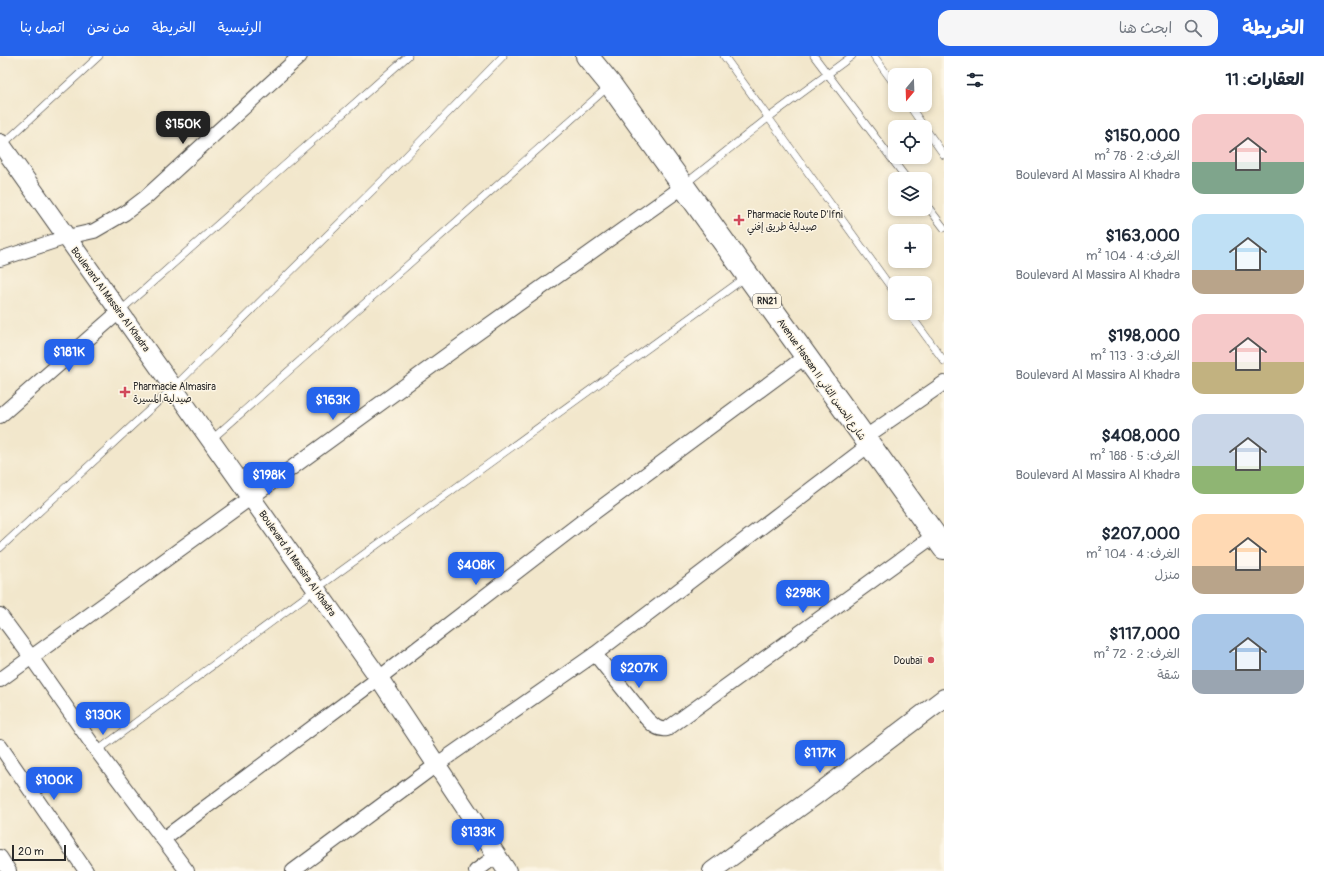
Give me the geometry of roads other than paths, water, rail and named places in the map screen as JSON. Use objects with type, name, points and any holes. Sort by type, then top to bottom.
[{"type":"main road","name":"Avenue Hassan II شارع الحسن الثاني","points":[[587,56],[610,84],[684,186],[939,542]]},
{"type":"street","points":[[0,260],[67,237],[94,232],[125,213],[146,197],[300,56]]},
{"type":"street","name":"Boulevard Al Massira Al Khadra","points":[[1,145],[379,678],[507,871]]},
{"type":"street","points":[[0,680],[251,496],[684,186]]},
{"type":"street","points":[[0,416],[120,311]]},
{"type":"street","points":[[163,839],[379,678],[584,520],[806,356]]},
{"type":"street","points":[[293,871],[436,765],[595,654],[944,383]]},
{"type":"street","points":[[595,654],[647,719],[655,727],[661,730],[667,729],[939,542]]},
{"type":"street","points":[[0,615],[32,657],[97,752],[187,871]]},
{"type":"street","points":[[712,871],[815,796],[944,698]]},
{"type":"street","points":[[0,746],[86,871]]},
{"type":"street","points":[[476,871],[496,856]]},
{"type":"street","points":[[0,857],[9,871]]},
{"type":"lane","points":[[1,145],[99,56]]},
{"type":"lane","points":[[120,311],[408,56]]},
{"type":"lane","points":[[0,548],[174,387],[383,180],[503,56]]},
{"type":"lane","points":[[724,56],[888,283]]},
{"type":"lane","points":[[814,56],[902,172]]},
{"type":"lane","points":[[684,186],[768,118],[852,56]]},
{"type":"lane","points":[[874,56],[888,75]]},
{"type":"lane","points":[[211,440],[610,84]]},
{"type":"lane","points":[[932,138],[944,155]]},
{"type":"lane","points":[[932,212],[944,228]]},
{"type":"lane","points":[[97,752],[316,589],[748,276]]},
{"type":"lane","points":[[914,320],[944,361]]},
{"type":"place","name":"Pharmacie Route D'Ifni صيدلية طريق إفني","points":[[739,220]]},
{"type":"place","name":"Pharmacie Almasira صيدلية المسيرة","points":[[125,392]]},
{"type":"place","name":"Doubaï","points":[[931,660]]}]
